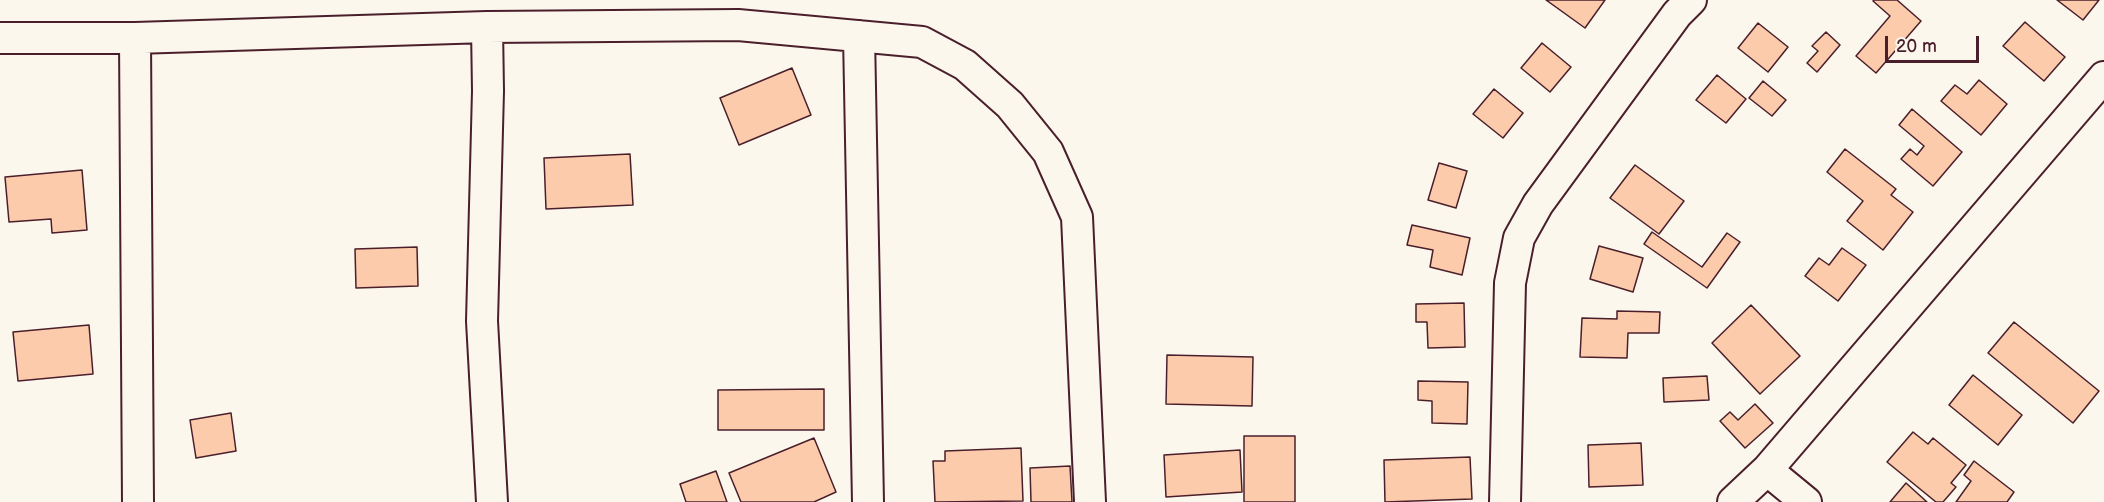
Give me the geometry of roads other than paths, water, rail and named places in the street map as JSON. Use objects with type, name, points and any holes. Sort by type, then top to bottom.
[{"type":"street","points":[[1505,502],[1510,283],[1519,238],[1538,204],[1677,14],[1691,0]]},
{"type":"street","points":[[0,38],[135,38],[487,27],[738,25],[922,42],[965,65],[1010,105],[1048,152],[1077,217],[1090,502]]},
{"type":"street","points":[[487,27],[488,102],[482,321],[492,502]]},
{"type":"street","points":[[859,36],[868,502]]},
{"type":"street","points":[[135,38],[138,502]]},
{"type":"street","points":[[1733,502],[1767,470],[2104,77]]},
{"type":"street","points":[[1767,470],[1806,502]]}]
